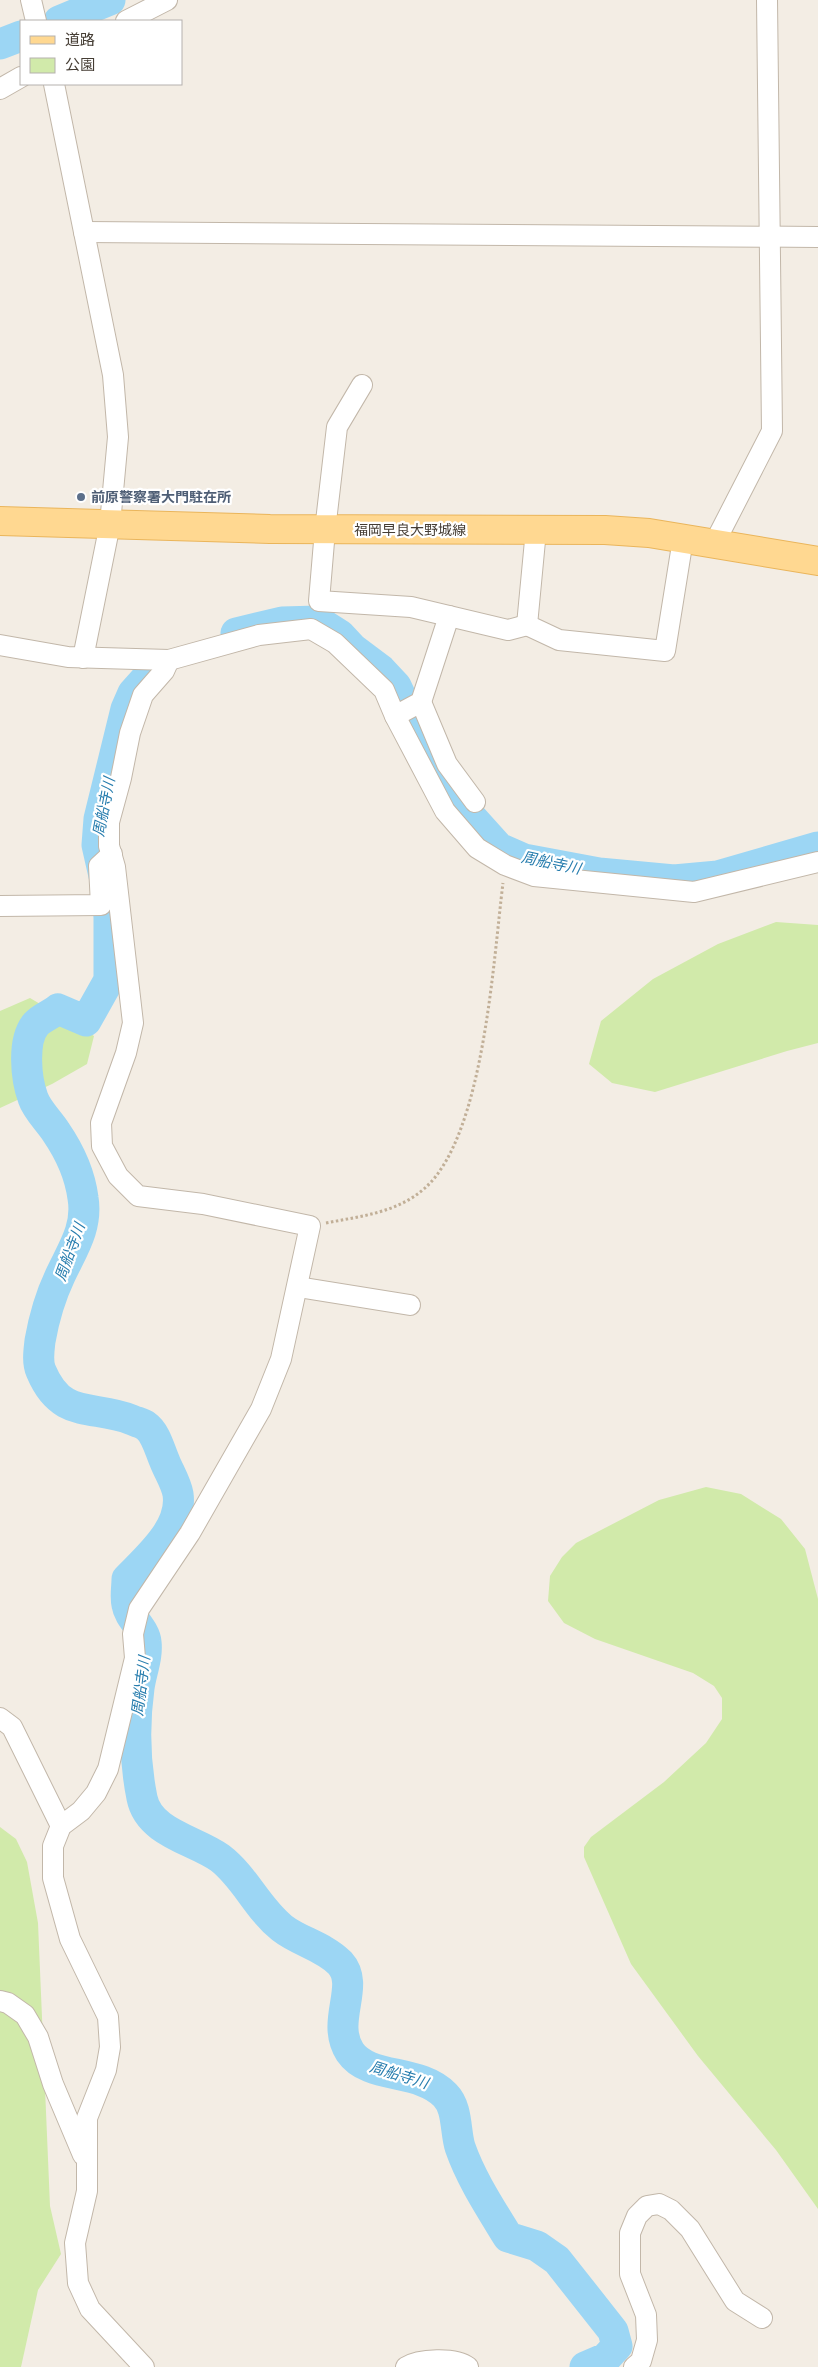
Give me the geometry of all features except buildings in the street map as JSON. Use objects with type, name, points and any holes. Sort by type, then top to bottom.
[{"type":"main road","name":"福岡早良大野城線","points":[[0,521],[325,530],[623,531],[683,539],[818,562]]},
{"type":"street","points":[[32,0],[36,20]]},
{"type":"street","points":[[128,20],[167,0]]},
{"type":"street","points":[[714,544],[772,431],[767,0]]},
{"type":"street","points":[[0,89],[20,78]]},
{"type":"street","points":[[54,85],[112,376],[118,428],[110,524],[84,658]]},
{"type":"street","points":[[84,232],[818,237]]},
{"type":"street","points":[[362,385],[338,427],[325,530],[319,601],[411,607],[508,630],[527,625],[559,640],[665,652],[683,539]]},
{"type":"street","points":[[527,625],[536,530]]},
{"type":"street","points":[[448,616],[408,709],[445,811],[477,848],[505,865],[534,876],[694,892],[818,862]]},
{"type":"street","points":[[0,644],[68,657],[161,660],[259,635],[311,629],[335,643],[384,690],[408,709],[475,802]]},
{"type":"street","points":[[144,2367],[90,2309],[78,2283],[74,2243],[87,2191],[87,2118],[106,2070],[110,2048],[108,2017],[70,1939],[53,1878],[53,1846],[60,1826],[81,1811],[96,1793],[108,1769],[135,1658],[133,1634],[138,1609],[190,1533],[261,1409],[281,1359],[310,1226],[203,1204],[138,1196],[118,1176],[102,1146],[101,1123],[126,1053],[133,1023],[109,822],[121,778],[130,733],[144,695],[164,671],[161,660]]},
{"type":"street","points":[[0,906],[101,905],[99,866],[112,854]]},
{"type":"street","points":[[298,1287],[410,1305]]},
{"type":"street","points":[[0,1718],[12,1727],[60,1826]]},
{"type":"street","points":[[0,2001],[8,2003],[25,2015],[38,2037],[53,2084],[87,2164]]},
{"type":"street","points":[[634,2367],[641,2361],[646,2340],[646,2315],[630,2274],[630,2234],[637,2216],[647,2206],[659,2204],[671,2210],[690,2229],[735,2301],[762,2318]]},
{"type":"street","points":[[406,2367],[436,2359],[464,2364],[468,2367]]},
{"type":"path","points":[[310,1226],[391,1210],[425,1188],[451,1153],[470,1107],[487,1013],[505,865]]},
{"type":"green space","points":[[776,922],[818,925],[818,1043],[655,1092],[612,1083],[589,1064],[601,1021],[653,979],[718,944]]},
{"type":"green space","points":[[30,998],[94,1036],[87,1064],[52,1084],[0,1108],[0,1011]]},
{"type":"green space","points":[[706,1487],[741,1494],[781,1519],[805,1549],[818,1599],[818,2209],[776,2150],[698,2056],[631,1964],[584,1857],[584,1847],[591,1837],[664,1782],[706,1743],[722,1719],[722,1698],[714,1686],[693,1673],[595,1639],[564,1623],[548,1601],[550,1576],[562,1557],[576,1543],[659,1500]]},
{"type":"green space","points":[[0,1827],[16,1839],[27,1862],[38,1923],[50,2206],[61,2254],[38,2290],[21,2367],[0,2367]]},
{"type":"waterway","points":[[61,20],[110,0]]},
{"type":"waterway","points":[[0,44],[20,36]]},
{"type":"waterway","name":"周船寺川","points":[[236,633],[282,622],[318,621],[340,635],[353,649],[381,670],[396,686],[439,778],[462,807],[499,848],[524,859],[599,873],[674,880],[718,876],[818,847]]},
{"type":"waterway","name":"周船寺川","points":[[158,665],[133,693],[126,709],[99,819],[97,845],[105,880],[109,917],[109,980],[86,1021],[58,1009],[36,1024],[27,1049],[27,1070],[33,1098],[37,1107],[61,1139],[77,1172],[84,1209],[78,1238],[56,1284],[45,1316],[39,1348],[41,1371],[49,1387],[59,1398],[69,1404],[118,1415],[146,1426],[157,1442],[178,1494],[178,1507],[170,1530],[154,1551],[127,1579],[126,1599],[128,1610],[143,1633],[146,1642],[146,1653],[137,1702],[136,1729],[138,1771],[142,1798],[146,1810],[163,1828],[210,1852],[229,1866],[265,1911],[282,1928],[326,1952],[340,1963],[346,1972],[348,1982],[343,2028],[345,2040],[350,2052],[358,2061],[369,2067],[422,2081],[434,2087],[449,2100],[454,2113],[458,2141],[470,2171],[508,2237],[537,2246],[557,2260],[613,2331],[617,2346],[606,2358],[585,2367]]},
{"type":"place","name":"前原警察署大門駐在所","points":[[81,497]]}]
